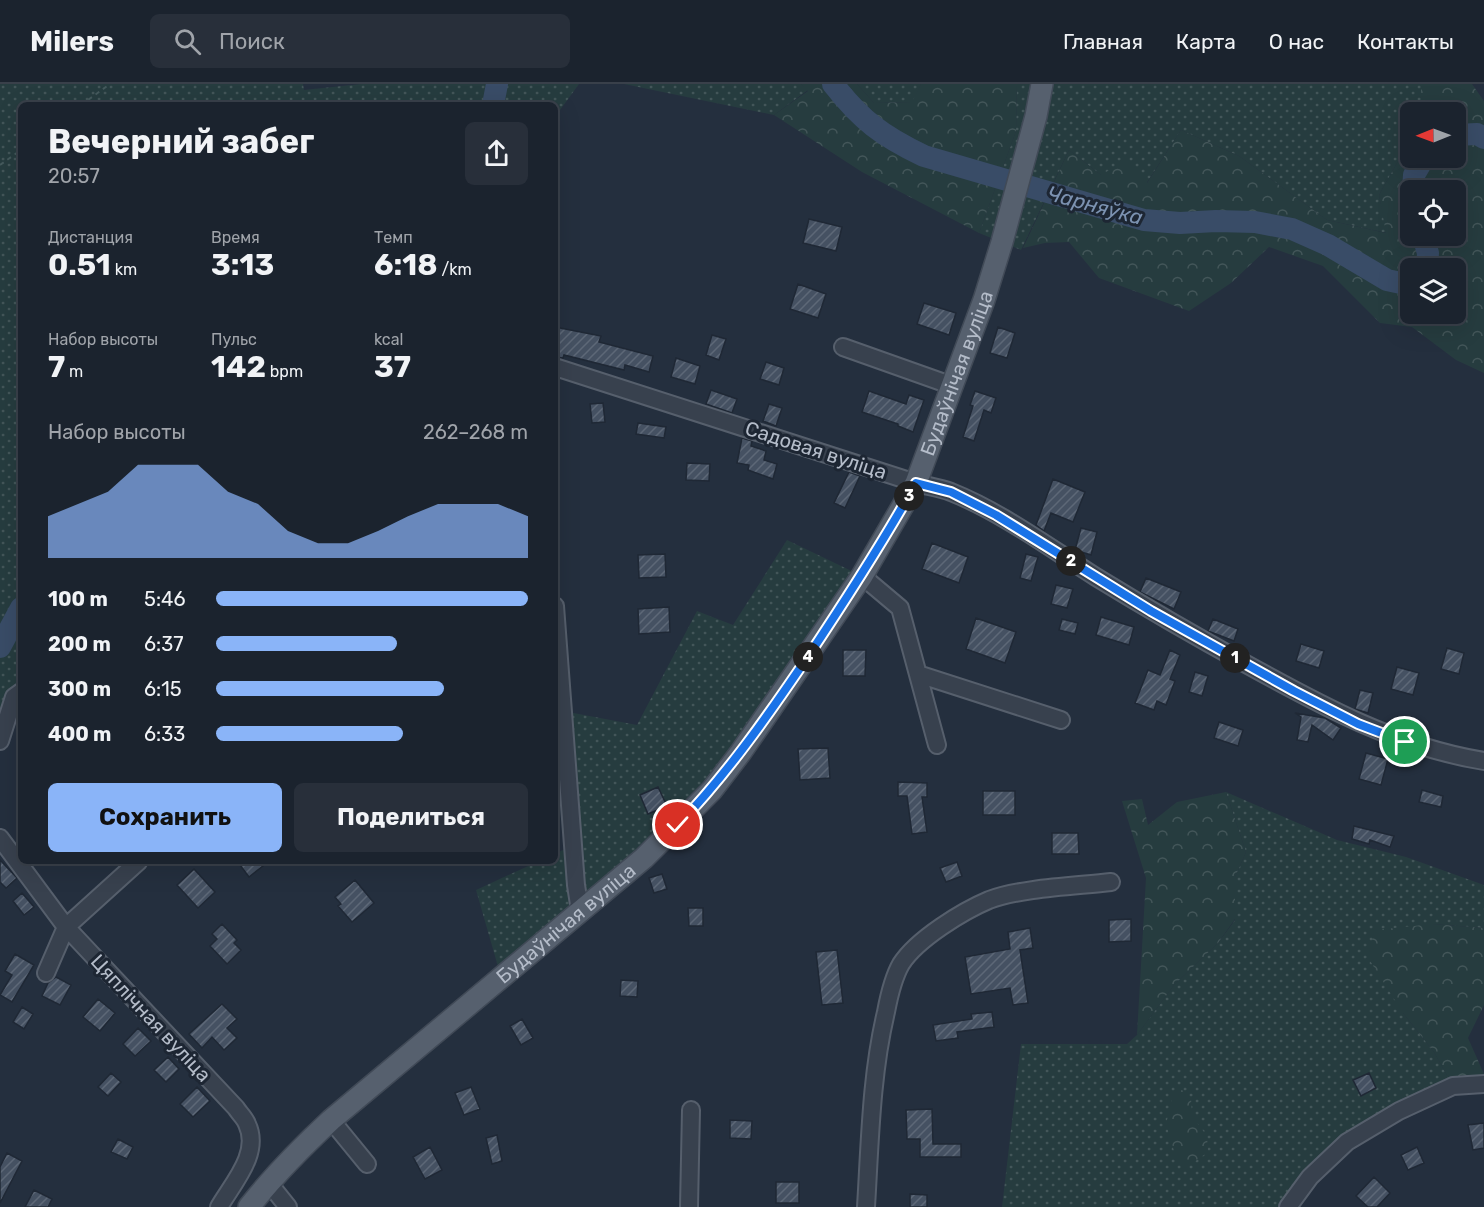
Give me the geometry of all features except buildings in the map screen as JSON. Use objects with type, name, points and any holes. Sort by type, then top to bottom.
[{"type":"main road","name":"Будаўнічая вуліца","points":[[249,1207],[268,1182],[331,1120],[644,858],[712,790],[772,709],[862,576],[916,483],[984,300],[1036,116],[1042,84]]},
{"type":"street","points":[[843,347],[953,386]]},
{"type":"street","name":"Садовая вуліца","points":[[558,368],[916,483],[951,492],[996,515],[1151,611],[1358,724],[1405,742],[1455,757],[1484,761]]},
{"type":"street","points":[[862,576],[900,608],[937,745]]},
{"type":"street","points":[[558,646],[576,885],[580,911]]},
{"type":"street","points":[[918,674],[1061,720]]},
{"type":"street","points":[[0,741],[14,697],[18,694]]},
{"type":"street","name":"Цяплічная вуліца","points":[[0,838],[18,862]]},
{"type":"street","name":"Цяплічная вуліца","points":[[19,864],[66,927],[236,1108],[247,1123],[252,1146],[248,1158],[219,1207]]},
{"type":"street","points":[[46,973],[66,927],[136,864]]},
{"type":"street","points":[[866,1207],[878,1045],[890,993],[902,964],[928,936],[991,900],[1023,892],[1111,882]]},
{"type":"street","points":[[1288,1207],[1310,1177],[1347,1142],[1399,1111],[1453,1086],[1484,1084]]},
{"type":"street","points":[[688,1207],[692,1110]]},
{"type":"street","points":[[331,1120],[368,1164]]},
{"type":"street","points":[[268,1182],[288,1207]]},
{"type":"path","points":[[85,102],[110,84]]},
{"type":"path","points":[[0,165],[18,152]]},
{"type":"green space","points":[[0,84],[303,84],[304,90],[361,84],[498,84],[501,87],[502,84],[579,84],[558,113],[558,102],[18,102],[18,699],[0,741]]},
{"type":"green space","points":[[624,84],[801,84],[808,90],[774,115]]},
{"type":"green space","points":[[801,84],[857,84],[874,103],[912,102],[921,84],[1017,84],[1016,131],[979,233],[862,172],[774,115],[808,91]]},
{"type":"green space","points":[[857,84],[921,84],[913,102],[874,103]]},
{"type":"green space","points":[[1017,84],[1421,84],[1421,102],[1400,102],[1400,158],[1379,195],[1387,233],[1327,220],[1239,156],[1181,130],[1146,184],[1101,175],[1069,150],[1021,250],[979,233],[1016,131]]},
{"type":"green space","points":[[1421,84],[1472,84],[1484,101],[1484,373],[1456,360],[1412,327],[1380,323],[1323,266],[1269,247],[1231,283],[1189,311],[1099,278],[1069,242],[1045,243],[1023,248],[1069,150],[1101,175],[1126,160],[1147,183],[1181,130],[1239,156],[1327,220],[1386,233],[1379,195],[1400,158],[1400,168],[1466,168],[1466,102],[1421,102]]},
{"type":"green space","points":[[787,540],[862,576],[712,790],[501,977],[476,890],[532,864],[558,864],[558,852],[573,845],[563,711],[637,725],[697,611],[733,625]]},
{"type":"green space","points":[[1226,792],[1337,840],[1406,857],[1484,885],[1484,928],[1433,924],[1403,1013],[1434,1052],[1453,1086],[1347,1142],[1288,1207],[1002,1207],[1021,1044],[1127,1044],[1137,1035],[1174,985],[1218,943],[1235,920],[1235,877],[1246,852]]},
{"type":"green space","points":[[1226,792],[1246,852],[1235,877],[1235,919],[1218,943],[1174,985],[1137,1035],[1146,878],[1122,801],[1142,799],[1148,825],[1177,802]]},
{"type":"green space","points":[[1433,924],[1484,928],[1484,1005],[1468,1038],[1484,1074],[1453,1086],[1434,1052],[1403,1013],[1367,956],[1375,930]]},
{"type":"green space","points":[[1183,1090],[1191,1098],[1192,1116],[1207,1136],[1208,1152],[1190,1165],[1177,1161],[1166,1124],[1174,1092]]},
{"type":"waterway","name":"Чарняўка","points":[[494,102],[497,84]]},
{"type":"waterway","name":"Чарняўка","points":[[833,84],[853,108],[873,126],[924,156],[1144,220],[1180,223],[1255,222],[1292,229],[1328,245],[1387,280],[1400,283]]},
{"type":"waterway","name":"Чарняўка","points":[[1466,134],[1477,134],[1484,138]]},
{"type":"waterway","name":"Чарняўка","points":[[1414,180],[1418,168]]},
{"type":"waterway","name":"Чарняўка","points":[[1426,246],[1428,258]]},
{"type":"waterway","name":"Чарняўка","points":[[0,647],[18,614]]},
{"type":"route","points":[[678,825],[712,790],[772,709],[862,576],[916,483],[951,492],[996,515],[1151,611],[1294,691],[1358,724],[1405,742]]}]
